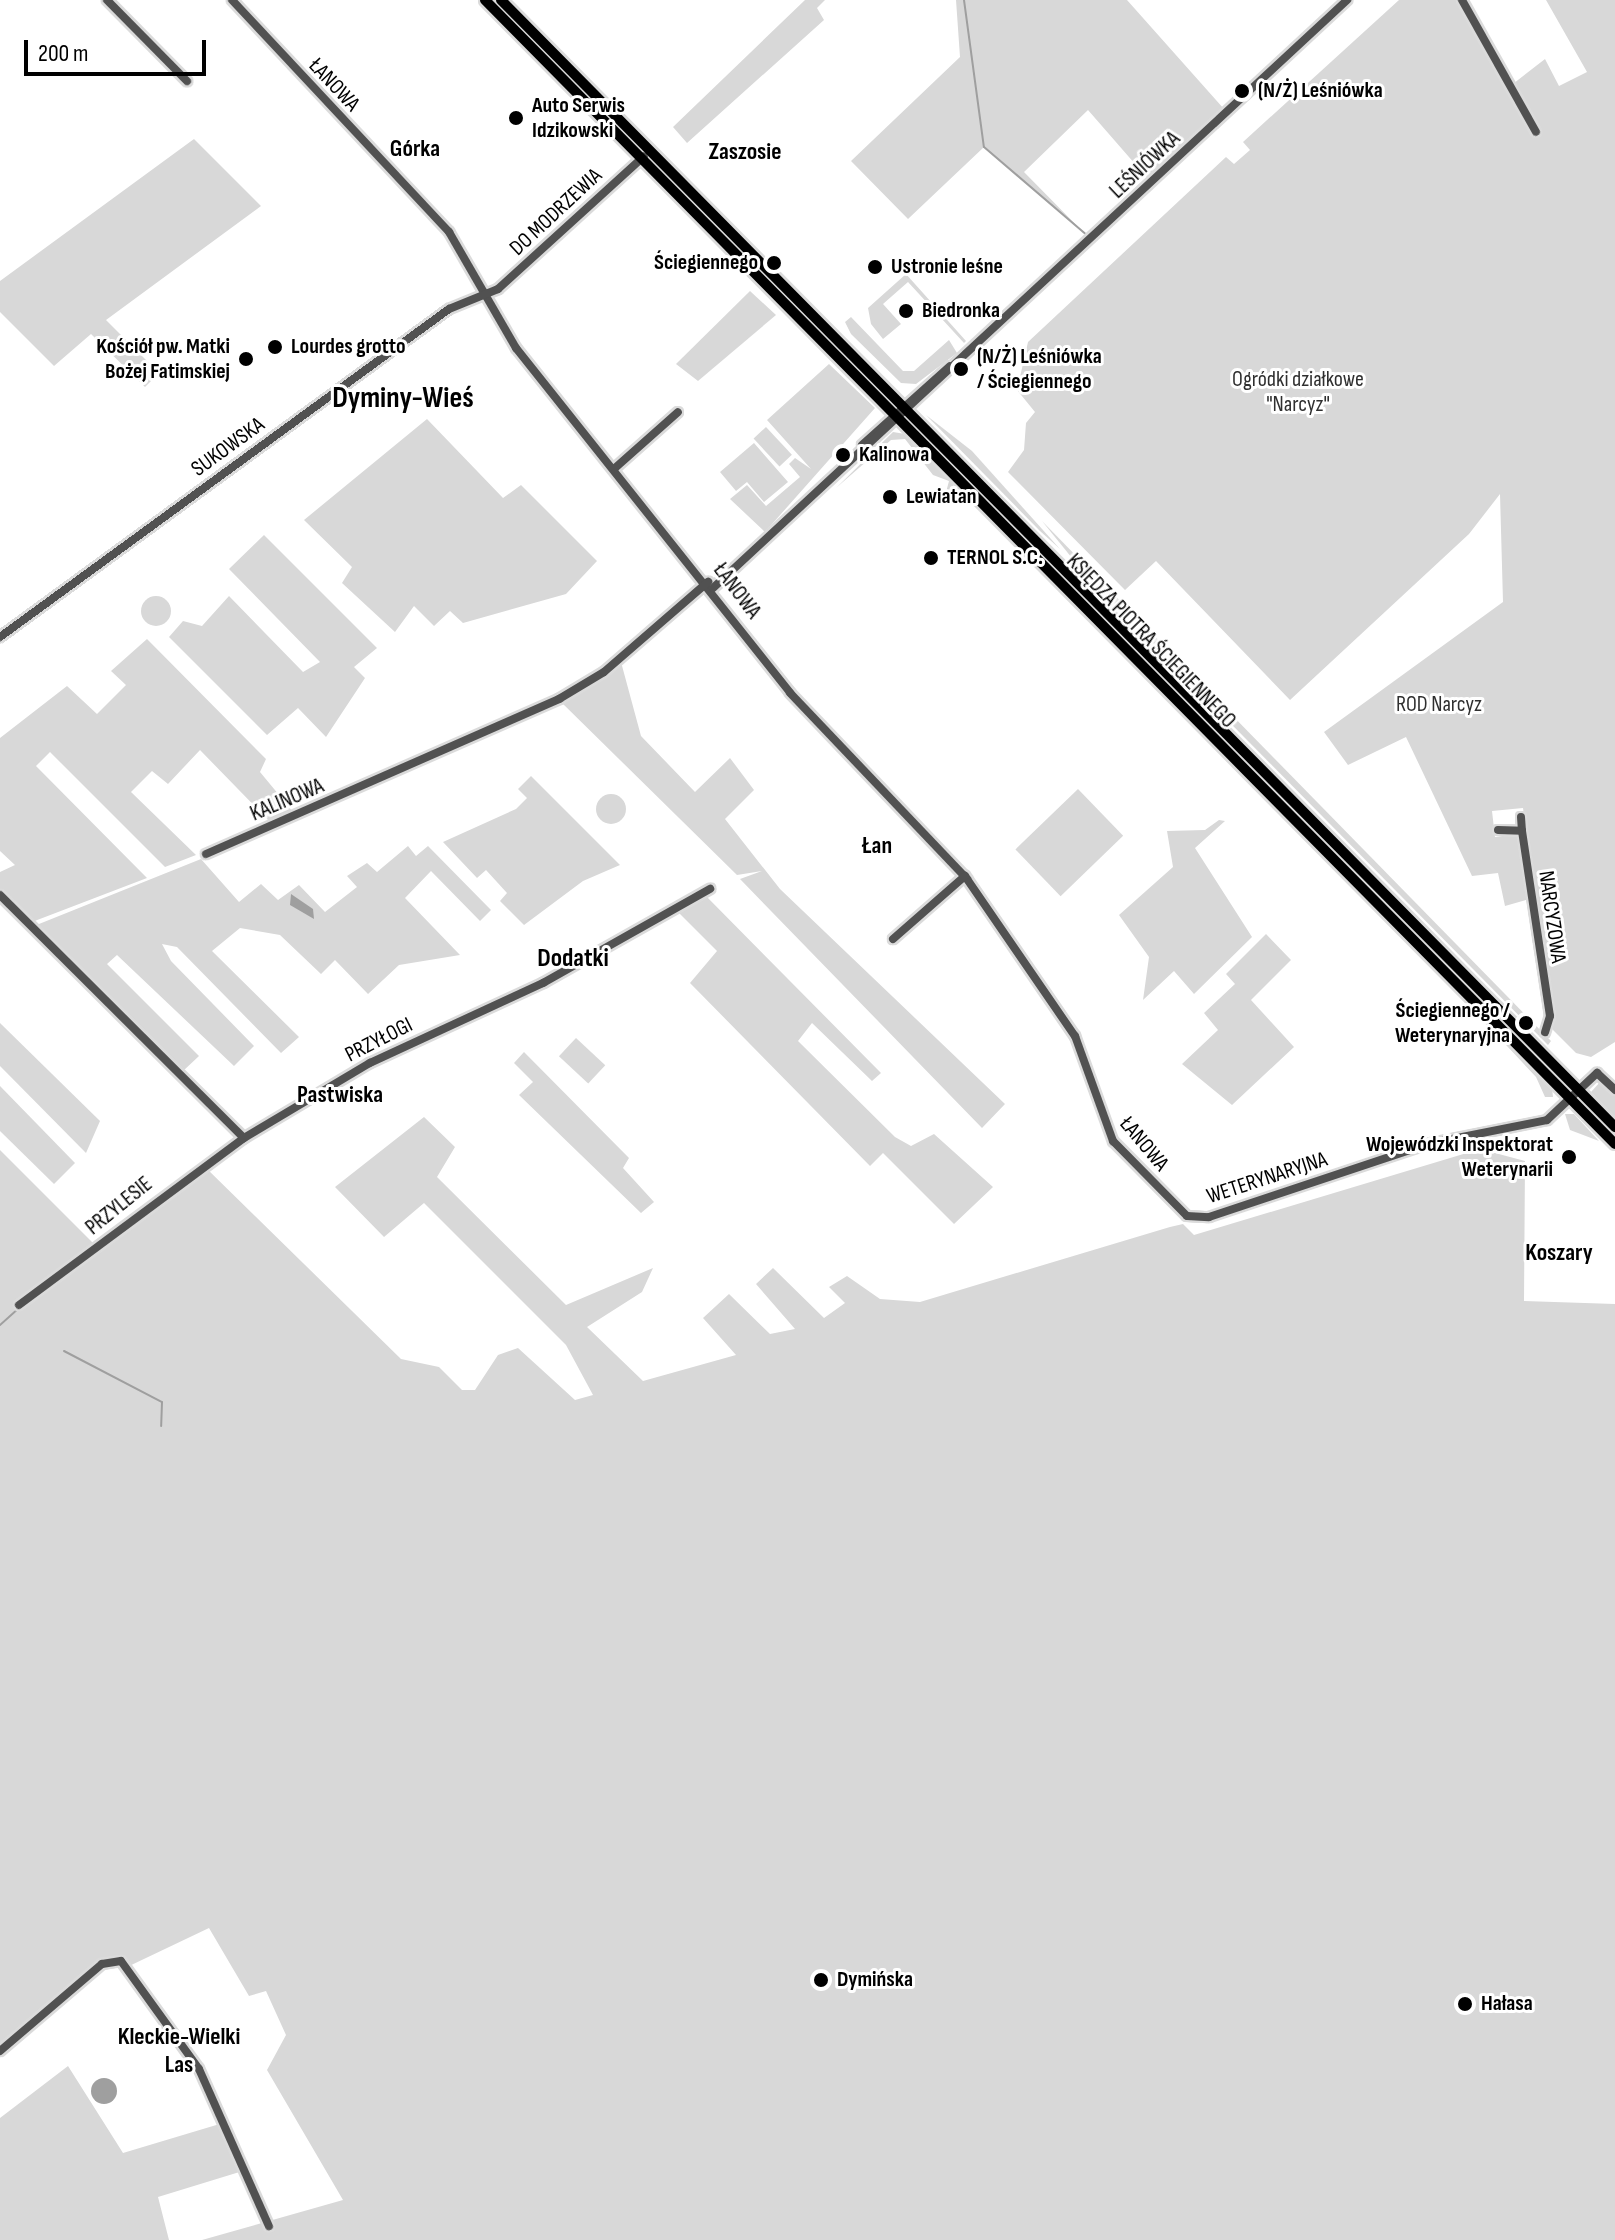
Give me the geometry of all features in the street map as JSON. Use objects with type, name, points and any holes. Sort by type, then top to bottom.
[{"type":"main road","name":"KSIĘDZA PIOTRA ŚCIEGIENNEGO","points":[[485,0],[648,154]]},
{"type":"main road","name":"KSIĘDZA PIOTRA ŚCIEGIENNEGO","points":[[501,0],[648,154],[902,408],[1576,1095],[1615,1144]]},
{"type":"main road","name":"KSIĘDZA PIOTRA ŚCIEGIENNEGO","points":[[1576,1095],[1615,1127]]},
{"type":"street","points":[[107,0],[187,81]]},
{"type":"street","name":"ŁANOWA","points":[[232,0],[449,232],[482,296],[832,740],[965,876],[1075,1036],[1113,1141],[1187,1216]]},
{"type":"street","name":"LEŚNIÓWKA","points":[[902,408],[966,355],[1347,0]]},
{"type":"street","points":[[1462,0],[1536,132]]},
{"type":"street","name":"DO MODRZEWIA","points":[[482,296],[511,279],[648,154]]},
{"type":"street","name":"SUKOWSKA","points":[[0,637],[449,309],[482,296]]},
{"type":"street","name":"KALINOWA","points":[[206,854],[559,699],[604,672],[711,585],[855,455],[902,408]]},
{"type":"street","points":[[615,468],[678,412]]},
{"type":"street","name":"NARCYZOWA","points":[[1521,817],[1550,1016],[1545,1032]]},
{"type":"street","points":[[1498,830],[1522,831]]},
{"type":"street","points":[[893,939],[965,876]]},
{"type":"street","name":"PRZYŁOGI","points":[[244,1138],[370,1063],[543,983],[710,889]]},
{"type":"street","points":[[0,895],[244,1138]]},
{"type":"street","name":"WETERYNARYJNA","points":[[1187,1216],[1209,1217],[1432,1143],[1547,1120],[1597,1073],[1615,1090]]},
{"type":"street","name":"PRZYLESIE","points":[[19,1305],[244,1138]]},
{"type":"street","points":[[0,2051],[102,1964],[121,1961],[199,2069],[269,2226]]},
{"type":"green space","points":[[805,0],[825,0],[817,8],[824,20],[687,143],[673,127]]},
{"type":"green space","points":[[956,0],[1127,0],[1224,109],[1149,180],[1088,110],[1024,172],[1086,235],[984,147],[908,219],[851,161],[960,57]]},
{"type":"green space","name":"Ogródki działkowe \"Narcyz\"","points":[[1399,0],[1459,0],[1509,87],[1545,59],[1559,86],[1587,72],[1546,0],[1615,0],[1615,1042],[1591,1057],[1576,1053],[1553,1030],[1523,808],[1492,811],[1495,837],[1518,834],[1529,899],[1505,906],[1498,873],[1472,876],[1406,737],[1348,765],[1324,732],[1503,602],[1500,494],[1469,534],[1290,700],[1156,561],[1125,590],[1008,472],[1024,450],[1026,423],[1035,412],[1017,390],[1028,342],[1226,157],[1234,164],[1250,150],[1243,142]]},
{"type":"green space","points":[[194,139],[261,206],[106,320],[159,373],[145,387],[91,334],[54,366],[0,312],[0,281]]},
{"type":"green space","points":[[906,274],[966,341],[964,343],[908,282],[883,304],[901,324],[883,339],[871,324],[868,308]]},
{"type":"green space","points":[[750,291],[776,315],[698,381],[676,364]]},
{"type":"green space","points":[[851,317],[903,371],[914,371],[949,340],[957,353],[916,384],[901,383],[851,334],[845,322]]},
{"type":"green space","points":[[829,364],[875,408],[765,532],[730,499],[747,485],[766,506],[800,477],[789,464],[795,458],[811,469],[767,420]]},
{"type":"green space","points":[[926,415],[972,451],[1060,549],[1040,531]]},
{"type":"green space","points":[[427,419],[503,498],[521,485],[597,561],[566,594],[463,623],[450,611],[434,626],[414,606],[395,632],[342,583],[352,567],[304,520]]},
{"type":"green space","points":[[766,427],[792,455],[779,466],[754,439]]},
{"type":"green space","points":[[893,432],[905,434],[952,481],[956,494],[945,496],[949,481],[933,475],[905,439],[891,440],[836,488]]},
{"type":"green space","points":[[754,443],[788,482],[764,502],[747,482],[736,491],[720,472]]},
{"type":"green space","points":[[1042,521],[1551,1041],[1548,1045],[1093,584]]},
{"type":"green space","points":[[264,535],[377,648],[354,667],[365,678],[326,737],[298,708],[267,735],[169,637],[183,621],[202,626],[229,596],[303,672],[320,662],[229,569]]},
{"type":"green space","points":[[1042,571],[1486,1019],[1552,1088],[1553,1097],[1545,1097],[1536,1077],[1481,1018]]},
{"type":"green space","points":[[156,596],[166,601],[171,611],[166,621],[156,626],[146,621],[141,611],[146,601]]},
{"type":"green space","points":[[147,639],[266,759],[260,772],[294,813],[271,823],[200,750],[168,784],[152,771],[131,792],[196,855],[165,867],[50,752],[36,766],[147,878],[32,922],[0,890],[0,872],[15,865],[0,851],[0,738],[67,686],[97,714],[126,685],[111,671]]},
{"type":"green space","points":[[621,662],[641,736],[695,792],[730,758],[754,790],[725,819],[780,889],[1005,1104],[982,1128],[740,879],[762,871],[737,875],[561,702]]},
{"type":"green space","points":[[531,776],[620,865],[583,881],[524,925],[500,901],[507,893],[486,870],[477,878],[443,842],[516,809],[527,798],[518,789]]},
{"type":"green space","points":[[1078,789],[1123,836],[1061,896],[1015,849]]},
{"type":"green space","points":[[611,794],[617,795],[625,803],[625,815],[617,823],[611,824],[605,823],[597,815],[596,809],[597,803],[605,795]]},
{"type":"green space","points":[[1219,820],[1225,821],[1195,848],[1252,937],[1194,994],[1174,971],[1143,1000],[1149,957],[1119,915],[1173,867],[1167,831],[1205,830]]},
{"type":"green space","points":[[408,846],[416,856],[428,846],[491,910],[480,921],[431,871],[405,898],[460,955],[399,965],[368,994],[335,960],[321,974],[280,935],[240,928],[212,951],[299,1037],[281,1053],[177,947],[162,944],[171,961],[254,1046],[234,1066],[117,955],[107,964],[199,1056],[182,1072],[34,926],[201,859],[239,902],[261,884],[278,900],[299,885],[325,912],[357,887],[347,876],[367,863],[377,872]]},
{"type":"green space","points":[[705,895],[881,1073],[872,1081],[812,1023],[798,1041],[895,1137],[911,1146],[934,1134],[993,1187],[954,1224],[883,1153],[870,1166],[690,983],[717,951],[677,911]]},
{"type":"green space","points":[[1266,934],[1291,960],[1251,1000],[1294,1047],[1232,1105],[1182,1064],[1218,1030],[1204,1013],[1235,984],[1226,974]]},
{"type":"green space","points":[[0,1023],[100,1121],[86,1153],[0,1066]]},
{"type":"green space","points":[[576,1038],[605,1065],[588,1084],[559,1056]]},
{"type":"green space","points":[[524,1052],[629,1158],[623,1168],[654,1202],[641,1213],[519,1095],[533,1082],[514,1063]]},
{"type":"green space","points":[[1601,1081],[1615,1095],[1615,1118],[1591,1092]]},
{"type":"green space","points":[[0,1086],[75,1163],[54,1184],[0,1131]]},
{"type":"green space","points":[[1565,1114],[1574,1114],[1599,1141],[1570,1130]]},
{"type":"green space","points":[[424,1117],[455,1147],[437,1177],[566,1305],[653,1268],[642,1292],[587,1327],[643,1381],[736,1355],[703,1318],[729,1294],[770,1334],[795,1329],[756,1284],[773,1268],[824,1318],[845,1303],[829,1287],[847,1276],[880,1299],[920,1302],[1170,1227],[1183,1224],[1194,1235],[1480,1149],[1525,1161],[1524,1301],[1615,1304],[1615,2240],[202,2240],[343,2200],[267,2070],[286,2035],[266,1991],[249,1996],[209,1928],[125,1968],[114,1959],[0,2056],[0,1150],[94,1244],[204,1166],[401,1359],[439,1367],[462,1390],[475,1390],[498,1355],[518,1348],[575,1400],[593,1395],[566,1345],[424,1203],[384,1237],[335,1187]]},
{"type":"green space","points":[[68,2066],[123,2153],[223,2123],[246,2170],[158,2197],[169,2240],[0,2240],[0,2118]]},
{"type":"shaded area","points":[[291,894],[313,909],[314,919],[290,905]]},
{"type":"shaded area","points":[[104,2078],[113,2082],[117,2091],[113,2100],[104,2104],[95,2100],[91,2091],[95,2082]]},
{"type":"waterway","points":[[964,0],[984,147],[1089,237]]},
{"type":"waterway","points":[[0,1325],[20,1307]]},
{"type":"waterway","points":[[64,1351],[162,1402],[161,1426]]},
{"type":"place","name":"(N/Ż) Leśniówka","points":[[1242,91]]},
{"type":"place","name":"Auto Serwis Idzikowski","points":[[516,118]]},
{"type":"place","name":"Ściegiennego","points":[[774,263]]},
{"type":"place","name":"Ustronie leśne","points":[[875,267]]},
{"type":"place","name":"Biedronka","points":[[906,311]]},
{"type":"place","name":"Lourdes grotto","points":[[275,347]]},
{"type":"place","name":"Kościół pw. Matki Bożej Fatimskiej","points":[[246,359]]},
{"type":"place","name":"(N/Ż) Leśniówka / Ściegiennego","points":[[961,369]]},
{"type":"place","name":"Kalinowa","points":[[843,455]]},
{"type":"place","name":"Lewiatan","points":[[890,497]]},
{"type":"place","name":"TERNOL S.C.","points":[[931,558]]},
{"type":"place","name":"Ściegiennego / Weterynaryjna","points":[[1526,1023]]},
{"type":"place","name":"Wojewódzki Inspektorat Weterynarii","points":[[1569,1157]]},
{"type":"place","name":"Dymińska","points":[[821,1980]]},
{"type":"place","name":"Hałasa","points":[[1465,2004]]},
{"type":"district","name":"Górka","points":[[415,149]]},
{"type":"district","name":"Zaszosie","points":[[745,152]]},
{"type":"district","name":"Dyminy-Wieś","points":[[403,398]]},
{"type":"district","name":"Łan","points":[[877,846]]},
{"type":"district","name":"Dodatki","points":[[573,959]]},
{"type":"district","name":"Pastwiska","points":[[340,1095]]},
{"type":"district","name":"Koszary","points":[[1559,1253]]},
{"type":"district","name":"Kleckie-Wielki Las","points":[[179,2051]]},
{"type":"park label","name":"ROD Narcyz","points":[[1439,705]]}]
